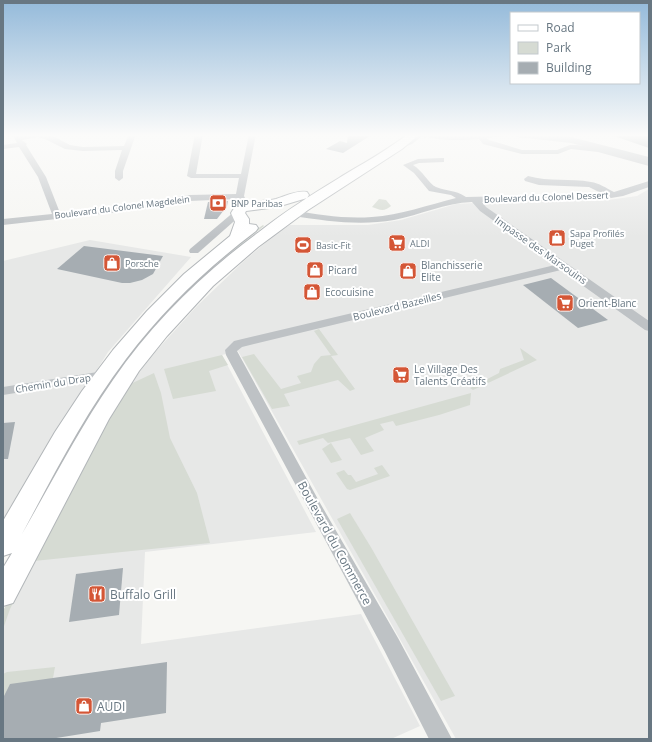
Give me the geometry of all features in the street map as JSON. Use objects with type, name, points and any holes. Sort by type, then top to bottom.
[{"type":"main road","points":[[3,594],[90,434],[121,382],[161,332],[202,288],[240,253],[276,216],[302,195],[346,169]]},
{"type":"main road","points":[[3,545],[67,431],[104,375],[146,322],[197,270],[236,238],[358,169]]},
{"type":"main road","points":[[244,207],[276,203],[302,195]]},
{"type":"main road","points":[[244,207],[276,216]]},
{"type":"main road","points":[[244,207],[276,216]]},
{"type":"main road","points":[[236,238],[242,224],[244,207]]},
{"type":"street","points":[[37,169],[42,177],[57,216]]},
{"type":"street","points":[[119,178],[120,169]]},
{"type":"street","points":[[192,169],[191,176],[244,176]]},
{"type":"street","points":[[194,251],[244,207],[245,169]]},
{"type":"street","points":[[413,169],[417,171],[432,189],[454,193],[469,200]]},
{"type":"street","points":[[528,179],[539,182],[590,184],[612,195]]},
{"type":"street","name":"Boulevard du Colonel Dessert","points":[[276,216],[314,223],[370,223],[469,200],[612,195],[631,191],[649,184]]},
{"type":"street","name":"Boulevard du Colonel Magdelein","points":[[3,222],[128,208],[189,198],[244,207]]},
{"type":"street","name":"Impasse des Marsouins","points":[[469,200],[649,327]]},
{"type":"street","name":"Boulevard Bazeilles","points":[[232,348],[238,344],[563,266]]},
{"type":"street","name":"Boulevard du Commerce","points":[[232,348],[232,355],[314,507],[391,644],[441,739]]},
{"type":"street","name":"Chemin du Drap","points":[[3,391],[104,375]]},
{"type":"shaded area","points":[[649,189],[649,739],[456,739],[238,351],[222,355],[316,532],[145,552],[141,644],[361,614],[420,726],[391,739],[3,739],[3,611],[126,386],[197,306],[244,261],[279,231],[290,225],[368,225],[401,220],[456,204],[493,202],[601,201],[637,196]]},
{"type":"shaded area","points":[[90,240],[191,257],[108,352],[3,521],[3,261]]},
{"type":"green space","points":[[379,199],[386,200],[391,206],[382,210],[372,207]]},
{"type":"green space","points":[[263,225],[264,226],[209,270],[146,342],[77,438],[30,518],[68,446],[119,366],[178,295],[236,244]]},
{"type":"green space","points":[[319,329],[338,355],[331,356],[355,389],[350,391],[338,380],[284,394],[290,406],[272,409],[242,357],[254,354],[281,389],[301,383],[297,376],[311,372],[314,364],[321,356],[331,355],[314,331]]},
{"type":"green space","points":[[520,348],[537,360],[473,390],[470,388],[499,373],[500,369],[524,360]]},
{"type":"green space","points":[[222,355],[228,365],[209,371],[216,391],[173,399],[164,369]]},
{"type":"green space","points":[[154,373],[161,393],[170,438],[197,493],[210,543],[34,561],[10,609],[3,629],[3,611],[29,559],[126,386]]},
{"type":"green space","points":[[471,393],[470,405],[396,426],[393,421],[380,424],[384,430],[365,438],[374,451],[361,455],[350,438],[328,443],[323,438],[299,445],[297,441]]},
{"type":"green space","points":[[331,443],[342,460],[331,463],[322,449]]},
{"type":"green space","points":[[382,465],[390,476],[350,490],[347,489],[336,473],[344,470],[348,475],[351,475],[356,482],[378,474],[374,468]]},
{"type":"green space","points":[[350,513],[455,696],[441,701],[337,519]]},
{"type":"green space","points":[[55,667],[53,678],[3,698],[3,674],[7,672]]},
{"type":"building","points":[[228,201],[227,206],[217,219],[204,219],[208,202]]},
{"type":"building","name":"Porsche","points":[[84,246],[163,256],[153,274],[142,280],[130,283],[122,283],[57,269]]},
{"type":"building","name":"Orient-Blanc","points":[[551,278],[608,320],[578,328],[523,285]]},
{"type":"building","points":[[15,422],[8,459],[3,459],[3,423]]},
{"type":"building","name":"Buffalo Grill","points":[[123,568],[119,615],[69,622],[76,574]]},
{"type":"building","name":"AUDI","points":[[167,662],[166,713],[101,723],[100,731],[50,739],[3,739],[3,698],[10,684]]},
{"type":"place","name":"BNP Paribas","points":[[218,203]]},
{"type":"place","name":"Sapa Profilés Puget","points":[[557,238]]},
{"type":"place","name":"ALDI","points":[[397,243]]},
{"type":"place","name":"Basic-Fit","points":[[303,245]]},
{"type":"place","name":"Porsche","points":[[112,263]]},
{"type":"place","name":"Picard","points":[[315,270]]},
{"type":"place","name":"Blanchisserie Elite","points":[[408,271]]},
{"type":"place","name":"Ecocuisine","points":[[312,292]]},
{"type":"place","name":"Orient-Blanc","points":[[565,303]]},
{"type":"place","name":"Le Village Des Talents Créatifs","points":[[401,375]]},
{"type":"place","name":"Buffalo Grill","points":[[97,594]]},
{"type":"place","name":"AUDI","points":[[84,706]]}]
